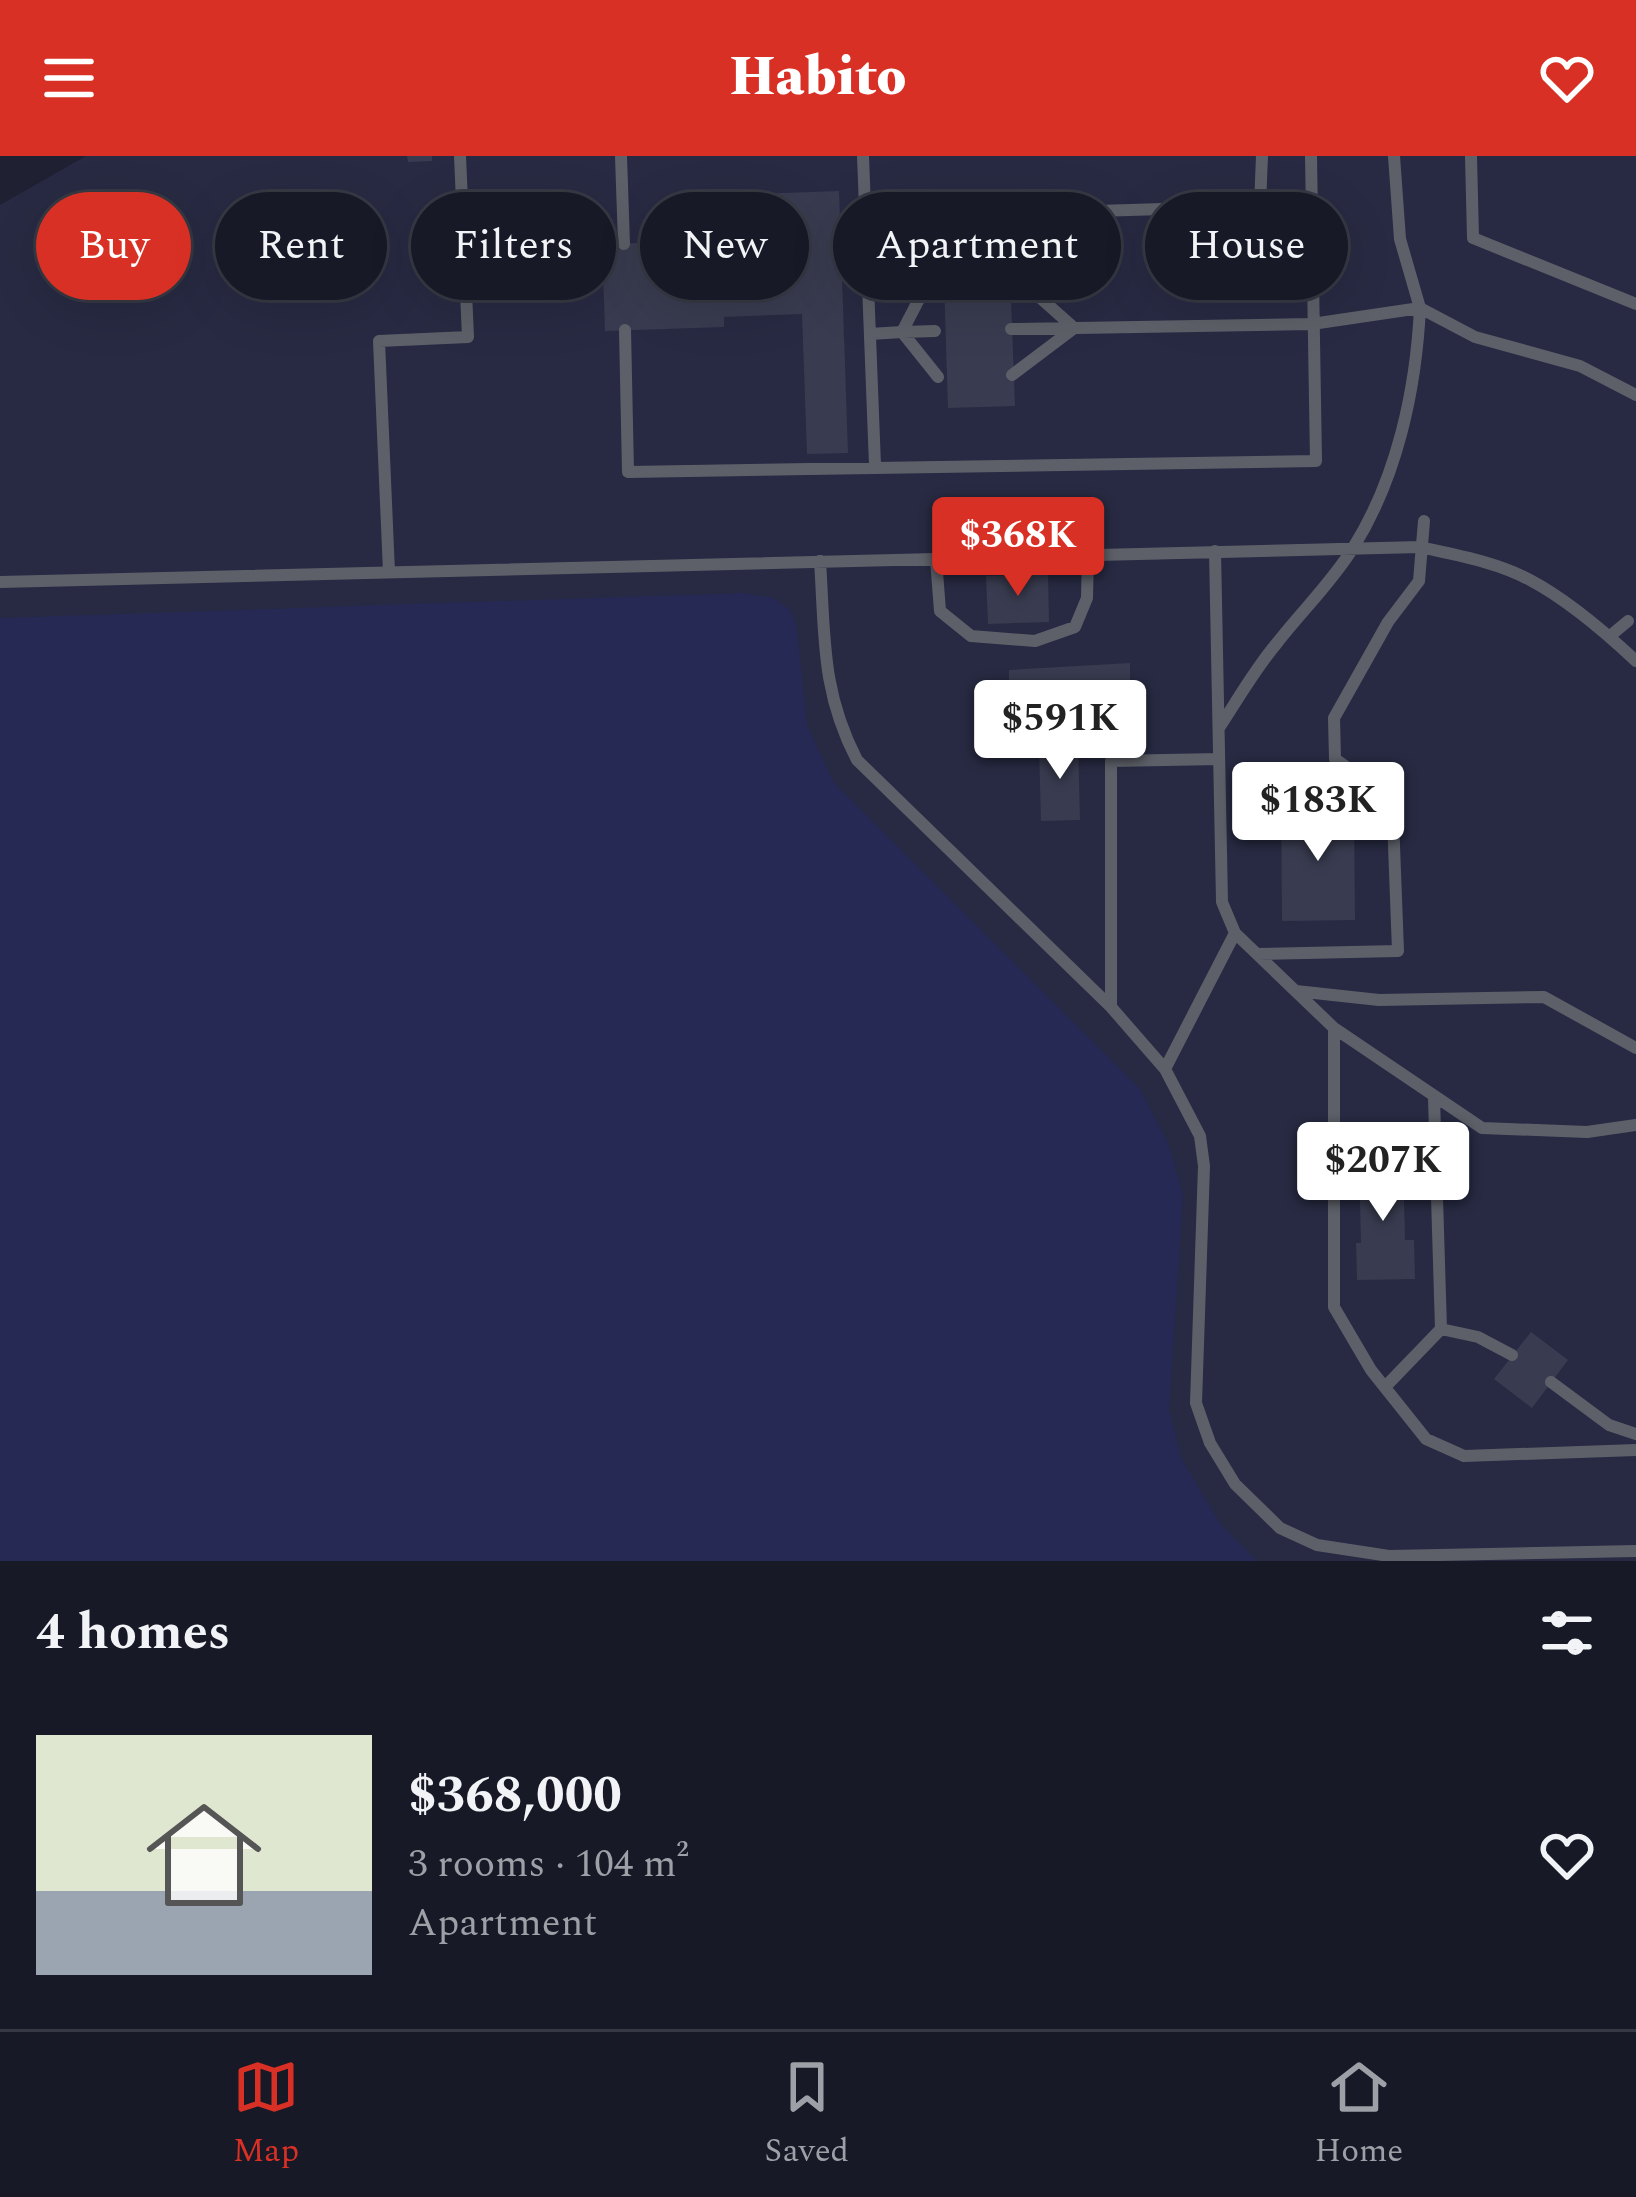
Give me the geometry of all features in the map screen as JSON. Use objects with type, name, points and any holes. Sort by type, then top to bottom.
[{"type":"lane","points":[[388,572],[379,341],[468,337],[460,156]]},
{"type":"lane","points":[[621,156],[624,244]]},
{"type":"lane","points":[[863,156],[864,192]]},
{"type":"lane","points":[[1121,210],[1260,206],[1262,156]]},
{"type":"lane","points":[[625,330],[628,472],[1316,461],[1311,156]]},
{"type":"lane","points":[[1219,728],[1271,649],[1353,548],[1405,420],[1418,364],[1420,308],[1400,239],[1394,156]]},
{"type":"lane","points":[[1471,156],[1473,238],[1636,304]]},
{"type":"lane","points":[[869,300],[875,465]]},
{"type":"lane","points":[[902,332],[919,300]]},
{"type":"lane","points":[[1043,300],[1074,328]]},
{"type":"lane","points":[[1011,328],[1312,324],[1420,308],[1475,337],[1580,366],[1636,394]]},
{"type":"lane","points":[[1012,375],[1074,328]]},
{"type":"lane","points":[[870,334],[935,331]]},
{"type":"lane","points":[[902,332],[938,377]]},
{"type":"lane","points":[[1257,954],[1398,952],[1394,819],[1375,788],[1335,759],[1334,718],[1388,622],[1419,581],[1424,521]]},
{"type":"lane","points":[[0,582],[1420,547],[1529,579],[1610,636],[1636,662]]},
{"type":"lane","points":[[1215,550],[1222,902],[1235,933],[1334,1028],[1482,1128],[1587,1132],[1636,1125]]},
{"type":"lane","points":[[936,559],[940,611],[971,636],[1035,641],[1076,627],[1088,598],[1088,554]]},
{"type":"lane","points":[[820,561],[827,676],[836,721],[857,760],[1111,1007],[1166,1069],[1200,1136],[1204,1166],[1196,1403],[1210,1444],[1235,1484],[1280,1528],[1317,1545],[1355,1553],[1636,1551]]},
{"type":"lane","points":[[1610,636],[1628,621]]},
{"type":"lane","points":[[1111,1007],[1111,761],[1220,759]]},
{"type":"lane","points":[[1166,1069],[1235,933]]},
{"type":"lane","points":[[1295,991],[1379,1000],[1544,997],[1636,1048]]},
{"type":"lane","points":[[1334,1028],[1334,1307],[1385,1387],[1426,1439],[1464,1456],[1636,1450]]},
{"type":"lane","points":[[1385,1387],[1442,1328],[1434,1098]]},
{"type":"lane","points":[[1442,1328],[1478,1337],[1512,1355]]},
{"type":"lane","points":[[1551,1382],[1610,1425],[1636,1433]]},
{"type":"shaded area","points":[[86,156],[1636,156],[1636,1561],[0,1561],[0,205]]},
{"type":"shaded area","points":[[744,593],[773,598],[790,610],[797,627],[807,725],[834,783],[1140,1089],[1169,1145],[1183,1195],[1169,1409],[1181,1458],[1221,1525],[1257,1561],[0,1561],[0,618]]},
{"type":"building","points":[[407,156],[432,156],[432,161],[408,162]]},
{"type":"building","points":[[839,191],[833,192],[833,300],[843,300],[848,453],[807,454],[802,314],[724,317],[724,327],[605,331],[604,300],[616,300],[616,244],[640,243],[640,300],[809,300],[809,192]]},
{"type":"building","points":[[945,300],[1011,300],[1015,406],[948,408]]},
{"type":"building","points":[[1048,574],[1049,622],[988,624],[986,576]]},
{"type":"building","points":[[1130,663],[1130,689],[1069,690],[1069,701],[1009,702],[1009,670]]},
{"type":"building","points":[[1078,744],[1080,820],[1041,821],[1039,745]]},
{"type":"building","points":[[1354,806],[1355,920],[1282,921],[1281,807]]},
{"type":"building","points":[[1359,1162],[1403,1162],[1405,1240],[1414,1240],[1415,1279],[1357,1280]]},
{"type":"building","points":[[1531,1332],[1568,1360],[1532,1408],[1494,1379]]}]
